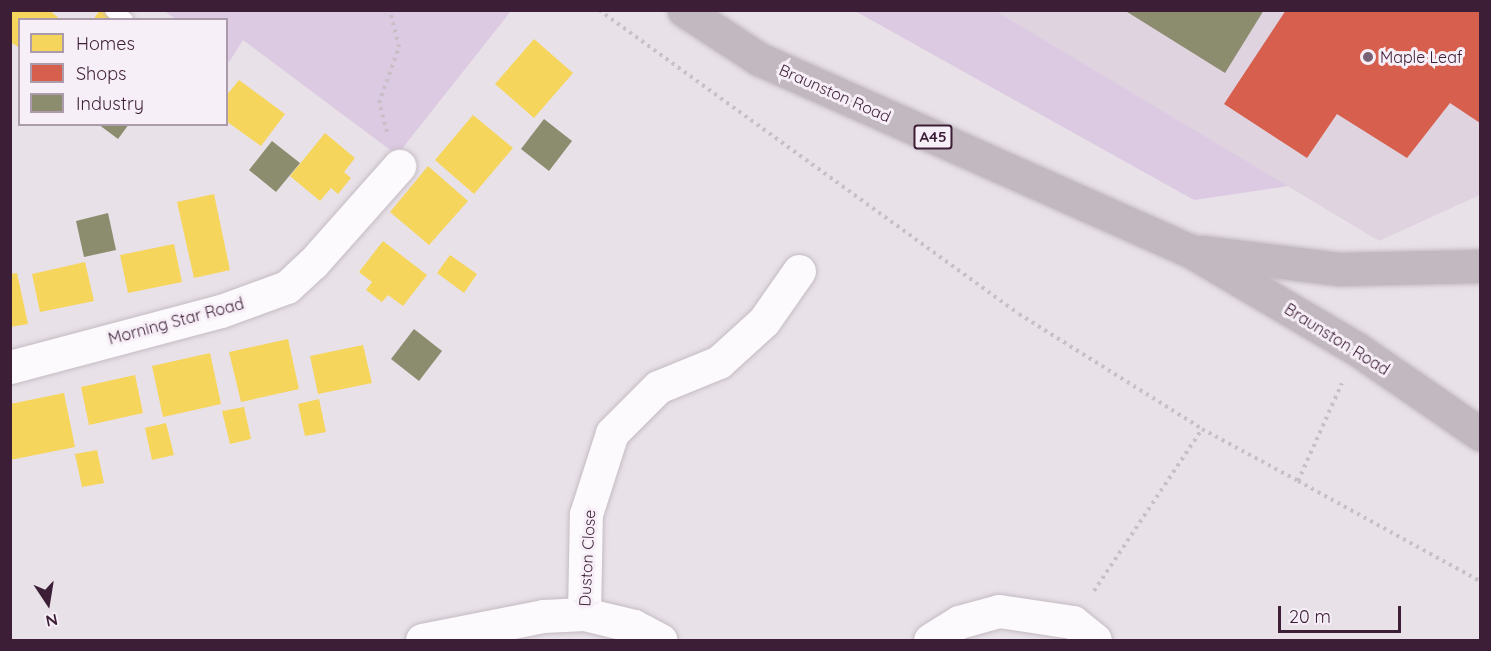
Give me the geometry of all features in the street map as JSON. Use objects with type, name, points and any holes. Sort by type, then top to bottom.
[{"type":"highway","name":"Braunston Road","points":[[684,10],[759,59],[1190,250],[1357,349],[1480,434]]},
{"type":"highway","name":"Braunston Road","points":[[1190,250],[1340,269],[1480,266]]},
{"type":"street","name":"Morning Star Road","points":[[10,367],[221,311],[287,287],[399,166]]},
{"type":"street","name":"Duston Close","points":[[584,614],[586,514],[612,433],[658,387],[718,362],[764,321],[798,271]]},
{"type":"street","points":[[930,640],[959,622],[999,611],[1084,631]]},
{"type":"street","points":[[422,640],[543,616],[584,614],[634,626],[660,640]]},
{"type":"path","points":[[390,10],[399,47],[379,103],[399,166]]},
{"type":"path","points":[[599,10],[1019,314],[1202,429],[1480,581]]},
{"type":"path","points":[[1298,481],[1357,349]]},
{"type":"path","points":[[1084,631],[1202,429]]},
{"type":"shaded area","points":[[164,11],[511,11],[397,155],[243,40],[229,62],[228,18],[174,18]]},
{"type":"shaded area","points":[[855,11],[996,11],[1288,186],[1194,200]]},
{"type":"shaded area","points":[[996,11],[1480,11],[1480,195],[1379,241]]},
{"type":"building: Homes","points":[[10,10],[49,10],[59,18],[18,18],[18,47],[10,42]]},
{"type":"building: Homes","points":[[100,10],[106,10],[116,18],[94,18]]},
{"type":"building: Homes","points":[[534,39],[573,73],[534,118],[495,84]]},
{"type":"building: Homes","points":[[239,80],[285,114],[261,146],[228,122],[228,94]]},
{"type":"building: Homes","points":[[473,115],[513,148],[474,194],[435,160]]},
{"type":"building: Homes","points":[[325,133],[355,158],[344,172],[351,178],[338,194],[331,188],[320,201],[290,176]]},
{"type":"building: Homes","points":[[428,166],[468,201],[429,245],[390,212]]},
{"type":"building: Homes","points":[[214,194],[230,270],[194,278],[177,202]]},
{"type":"building: Homes","points":[[383,241],[427,275],[403,306],[388,295],[382,302],[366,290],[372,282],[359,272]]},
{"type":"building: Homes","points":[[174,244],[182,282],[128,293],[120,255]]},
{"type":"building: Homes","points":[[450,255],[477,274],[464,293],[437,273]]},
{"type":"building: Homes","points":[[85,262],[94,301],[40,312],[32,274]]},
{"type":"building: Homes","points":[[17,273],[28,324],[10,327],[10,274]]},
{"type":"building: Homes","points":[[288,339],[299,389],[241,402],[229,352]]},
{"type":"building: Homes","points":[[363,345],[372,383],[318,394],[310,356]]},
{"type":"building: Homes","points":[[210,353],[221,404],[163,417],[152,366]]},
{"type":"building: Homes","points":[[135,375],[143,413],[89,425],[81,387]]},
{"type":"building: Homes","points":[[64,393],[75,447],[10,460],[10,404]]},
{"type":"building: Homes","points":[[319,399],[326,432],[305,436],[298,404]]},
{"type":"building: Homes","points":[[244,407],[251,439],[230,444],[222,411]]},
{"type":"building: Homes","points":[[166,423],[174,455],[152,460],[145,428]]},
{"type":"building: Homes","points":[[97,450],[104,483],[82,487],[75,454]]},
{"type":"building: Shops","name":"Maple Leaf","points":[[1286,10],[1480,10],[1480,123],[1450,103],[1407,158],[1337,114],[1307,158],[1224,104]]},
{"type":"building: Industry","points":[[1124,10],[1264,10],[1225,73]]},
{"type":"building: Industry","points":[[544,119],[572,141],[549,171],[521,149]]},
{"type":"building: Industry","points":[[101,126],[128,126],[118,139]]},
{"type":"building: Industry","points":[[272,141],[300,163],[276,192],[249,170]]},
{"type":"building: Industry","points":[[108,213],[116,250],[84,257],[76,221]]},
{"type":"building: Industry","points":[[414,329],[442,351],[419,381],[391,359]]},
{"type":"place","name":"Maple Leaf","points":[[1368,57]]}]
